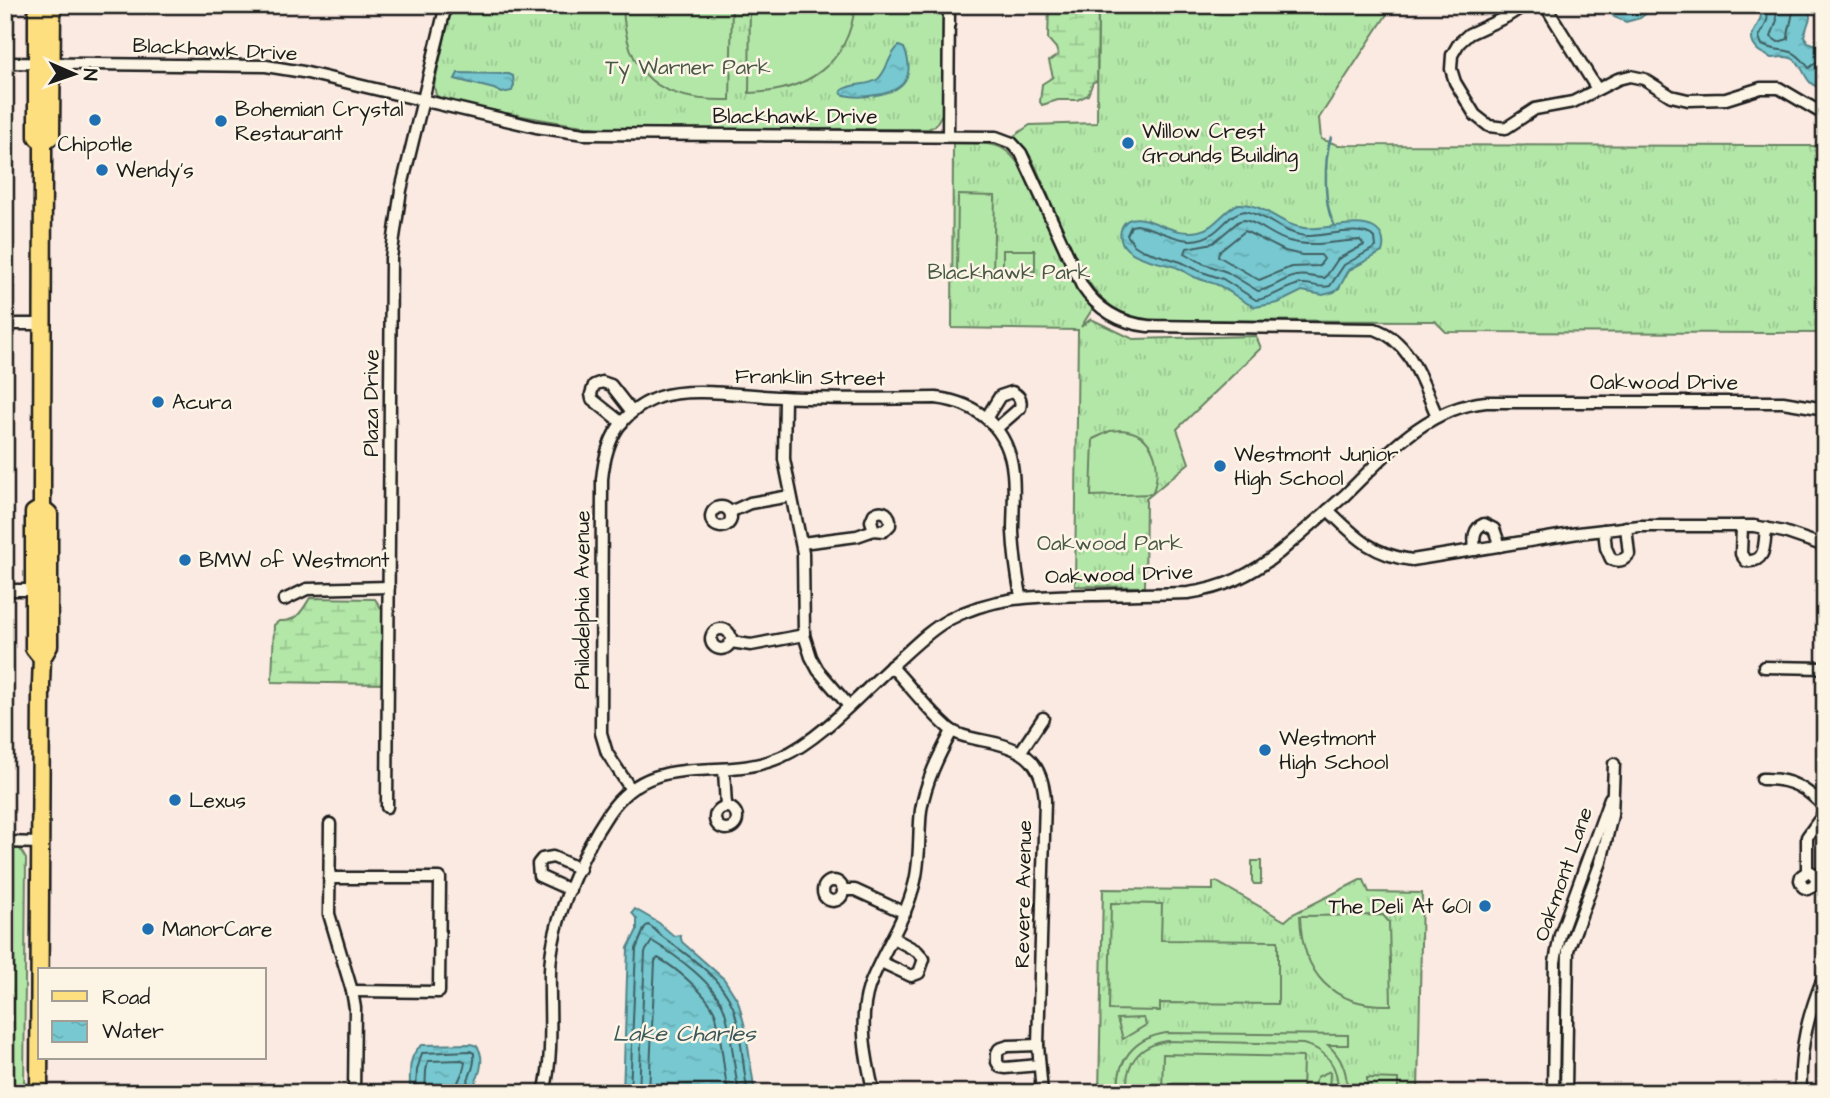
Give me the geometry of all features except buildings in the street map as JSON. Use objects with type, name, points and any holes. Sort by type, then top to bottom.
[{"type":"main road","points":[[37,5],[45,63]]},
{"type":"main road","points":[[40,968],[42,658],[49,646],[42,590],[50,514],[42,508],[43,142],[37,137],[52,5]]},
{"type":"main road","points":[[39,1060],[39,1093]]},
{"type":"street","name":"Plaza Drive","points":[[387,807],[391,258],[395,219],[446,5]]},
{"type":"street","points":[[948,136],[949,5]]},
{"type":"street","points":[[1525,5],[1469,34],[1459,43],[1452,55],[1451,69],[1455,82],[1479,120],[1494,128],[1506,128],[1535,109],[1573,102],[1618,79],[1637,77],[1671,96],[1698,101],[1726,100],[1754,89],[1773,87],[1825,114]]},
{"type":"street","points":[[1545,5],[1597,89]]},
{"type":"street","name":"Blackhawk Drive","points":[[5,63],[266,66],[303,72],[536,128],[584,134],[996,137],[1017,147],[1026,161],[1083,286],[1106,312],[1127,322],[1148,326],[1375,329],[1396,340],[1406,350],[1437,416]]},
{"type":"street","points":[[5,324],[42,324]]},
{"type":"street","points":[[622,423],[592,399],[594,385],[601,382],[611,385],[632,412]]},
{"type":"street","points":[[997,428],[1018,412],[1020,398],[1012,392],[1000,396],[987,417],[997,428],[1013,470],[1014,548],[1021,596]]},
{"type":"street","name":"Franklin Street","points":[[632,412],[656,398],[679,393],[785,398],[936,398],[955,402],[987,417]]},
{"type":"street","points":[[785,398],[784,459],[802,542],[804,635],[818,670],[849,706]]},
{"type":"street","name":"Oakwood Drive","points":[[544,1093],[549,1059],[551,958],[560,914],[606,816],[630,788],[669,771],[756,765],[781,757],[810,740],[931,631],[951,619],[987,604],[1021,596],[1188,593],[1214,589],[1258,570],[1328,510],[1394,447],[1437,416],[1458,406],[1486,402],[1783,402],[1825,410]]},
{"type":"street","name":"Philadelphia Avenue","points":[[630,788],[607,753],[600,723],[602,478],[606,448],[632,412]]},
{"type":"street","points":[[730,512],[750,503],[790,496]]},
{"type":"street","points":[[1328,510],[1362,542],[1386,555],[1412,560],[1626,527],[1766,528],[1803,537],[1825,546]]},
{"type":"street","points":[[1475,550],[1475,532],[1484,524],[1494,529],[1500,546]]},
{"type":"street","points":[[1742,526],[1741,554],[1746,561],[1752,562],[1757,561],[1763,554],[1766,528]]},
{"type":"street","points":[[1604,530],[1608,555],[1619,561],[1629,554],[1626,527]]},
{"type":"street","points":[[802,542],[858,536],[874,530]]},
{"type":"street","points":[[284,600],[307,589],[389,587]]},
{"type":"street","points":[[5,590],[42,590]]},
{"type":"street","points":[[732,642],[751,645],[804,635]]},
{"type":"street","points":[[891,666],[952,731],[971,738],[1011,746],[1021,751],[1043,718]]},
{"type":"street","points":[[1764,667],[1825,668]]},
{"type":"street","points":[[874,1093],[863,1023],[870,986],[905,913],[917,874],[922,807],[927,784],[952,731]]},
{"type":"street","name":"Revere Avenue","points":[[1021,751],[1034,765],[1044,791],[1038,1045],[1042,1093]]},
{"type":"street","name":"Oakmont Lane","points":[[1566,1093],[1567,950],[1601,862],[1612,815],[1614,764]]},
{"type":"street","points":[[724,769],[726,807]]},
{"type":"street","points":[[1762,779],[1782,780],[1804,788],[1825,810],[1807,837],[1807,872]]},
{"type":"street","name":"Oakmont Lane","points":[[1553,1093],[1555,962],[1560,935],[1611,794]]},
{"type":"street","points":[[330,824],[329,914],[355,1007],[354,1093]]},
{"type":"street","points":[[5,842],[40,843]]},
{"type":"street","points":[[570,890],[539,876],[538,864],[542,859],[553,857],[580,869]]},
{"type":"street","points":[[329,878],[440,878],[439,992],[352,991]]},
{"type":"street","points":[[843,890],[855,890],[905,913]]},
{"type":"street","points":[[881,962],[911,976],[919,973],[924,959],[917,951],[893,938]]},
{"type":"street","points":[[1801,1093],[1799,1065],[1808,1020],[1825,973]]},
{"type":"street","points":[[1038,1045],[1003,1047],[996,1053],[996,1057],[1000,1067],[1005,1069],[1039,1065]]},
{"type":"green space","name":"Ty Warner Park","points":[[452,5],[943,5],[942,114],[935,126],[928,129],[608,129],[525,117],[443,100],[436,95],[434,86]]},
{"type":"green space","points":[[623,5],[732,5],[730,100],[684,96],[666,90],[651,80],[631,50],[625,30]]},
{"type":"green space","points":[[750,5],[855,5],[844,44],[834,59],[821,71],[806,81],[788,87],[749,93]]},
{"type":"green space","points":[[1049,5],[1098,5],[1097,81],[1093,82],[1088,95],[1077,100],[1058,100],[1042,105],[1042,84],[1053,77],[1049,61],[1058,55],[1048,39]]},
{"type":"green space","points":[[1098,5],[1393,5],[1319,118],[1321,139],[1338,145],[1825,146],[1825,333],[1446,332],[1435,321],[1158,320],[1138,318],[1122,312],[1109,305],[1098,294],[1080,268],[1033,161],[1014,136],[1030,125],[1097,123]]},
{"type":"green space","points":[[953,143],[985,144],[1002,148],[1023,171],[1043,209],[1074,282],[1093,308],[1081,327],[1091,319],[1133,339],[1256,336],[1261,348],[1177,429],[1189,463],[1146,499],[1145,587],[1075,586],[1078,330],[952,328]]},
{"type":"green space","points":[[958,195],[995,196],[993,273],[957,273]]},
{"type":"green space","points":[[1003,250],[1035,250],[1035,271],[1003,270]]},
{"type":"green space","points":[[1110,431],[1133,432],[1149,444],[1157,473],[1152,494],[1091,496],[1093,439]]},
{"type":"green space","points":[[310,598],[375,599],[383,611],[383,684],[272,682],[274,625],[279,621],[294,618]]},
{"type":"green space","points":[[5,848],[20,849],[26,859],[24,1093],[5,1093]]},
{"type":"green space","points":[[1252,861],[1261,861],[1261,884],[1254,884],[1252,881]]},
{"type":"green space","points":[[1364,880],[1369,892],[1422,893],[1418,1093],[1099,1093],[1103,889],[1213,890],[1213,882],[1217,882],[1285,921],[1293,914]]},
{"type":"green space","points":[[1111,903],[1162,904],[1161,940],[1278,941],[1278,1004],[1160,1003],[1160,1011],[1109,1010]]},
{"type":"green space","points":[[1383,915],[1389,922],[1391,1005],[1352,1000],[1337,993],[1324,983],[1314,970],[1302,937],[1300,916]]},
{"type":"green space","points":[[1144,1018],[1146,1025],[1123,1039],[1117,1019]]},
{"type":"green space","points":[[1166,1033],[1348,1035],[1348,1045],[1328,1045],[1343,1067],[1346,1093],[1338,1093],[1334,1068],[1330,1061],[1319,1051],[1303,1044],[1167,1041],[1148,1047],[1135,1058],[1128,1074],[1128,1093],[1119,1093],[1120,1070],[1129,1052],[1145,1040]]},
{"type":"green space","points":[[1163,1054],[1303,1057],[1302,1093],[1162,1093]]},
{"type":"green space","points":[[1330,1071],[1329,1093],[1315,1093],[1317,1077]]},
{"type":"green space","points":[[1367,1078],[1398,1079],[1398,1092],[1367,1092]]},
{"type":"water","points":[[1606,5],[1657,5],[1640,18],[1626,22],[1614,17]]},
{"type":"water","points":[[1752,5],[1809,5],[1810,18],[1804,36],[1808,42],[1825,48],[1825,68],[1820,68],[1818,75],[1825,77],[1825,88],[1812,84],[1793,59],[1771,58],[1758,50],[1752,35],[1761,15]]},
{"type":"water","points":[[899,46],[904,48],[909,67],[900,86],[872,96],[854,97],[842,94],[841,91],[845,88],[878,79]]},
{"type":"water","points":[[458,73],[509,74],[513,76],[514,85],[512,91],[502,93],[455,79]]},
{"type":"water","points":[[1238,204],[1255,206],[1287,223],[1304,228],[1367,225],[1381,235],[1382,252],[1349,270],[1334,292],[1323,295],[1302,291],[1278,303],[1255,307],[1218,285],[1132,253],[1121,239],[1122,226],[1131,219],[1138,218],[1179,231],[1199,231],[1210,226]]},
{"type":"water","name":"Lake Charles","points":[[635,909],[659,923],[674,936],[680,935],[682,942],[724,979],[738,1001],[745,1027],[755,1093],[623,1093],[628,948],[637,930],[637,919],[632,913]]},
{"type":"water","points":[[422,1045],[477,1046],[480,1052],[481,1064],[469,1093],[410,1093],[412,1060],[417,1049]]},
{"type":"waterway","points":[[1331,137],[1326,183],[1328,207],[1335,226]]},
{"type":"place","name":"Chipotle","points":[[95,120]]},
{"type":"place","name":"Bohemian Crystal Restaurant","points":[[221,121]]},
{"type":"place","name":"Willow Crest Grounds Building","points":[[1128,143]]},
{"type":"place","name":"Wendy's","points":[[102,170]]},
{"type":"place","name":"Acura","points":[[158,402]]},
{"type":"place","name":"Westmont Junior High School","points":[[1220,466]]},
{"type":"place","name":"BMW of Westmont","points":[[185,560]]},
{"type":"place","name":"Westmont High School","points":[[1265,750]]},
{"type":"place","name":"Lexus","points":[[175,800]]},
{"type":"place","name":"The Deli At 601","points":[[1485,906]]},
{"type":"place","name":"ManorCare","points":[[148,929]]},
{"type":"park label","name":"Blackhawk Park","points":[[1009,272]]},
{"type":"park label","name":"Oakwood Park","points":[[1110,543]]}]
